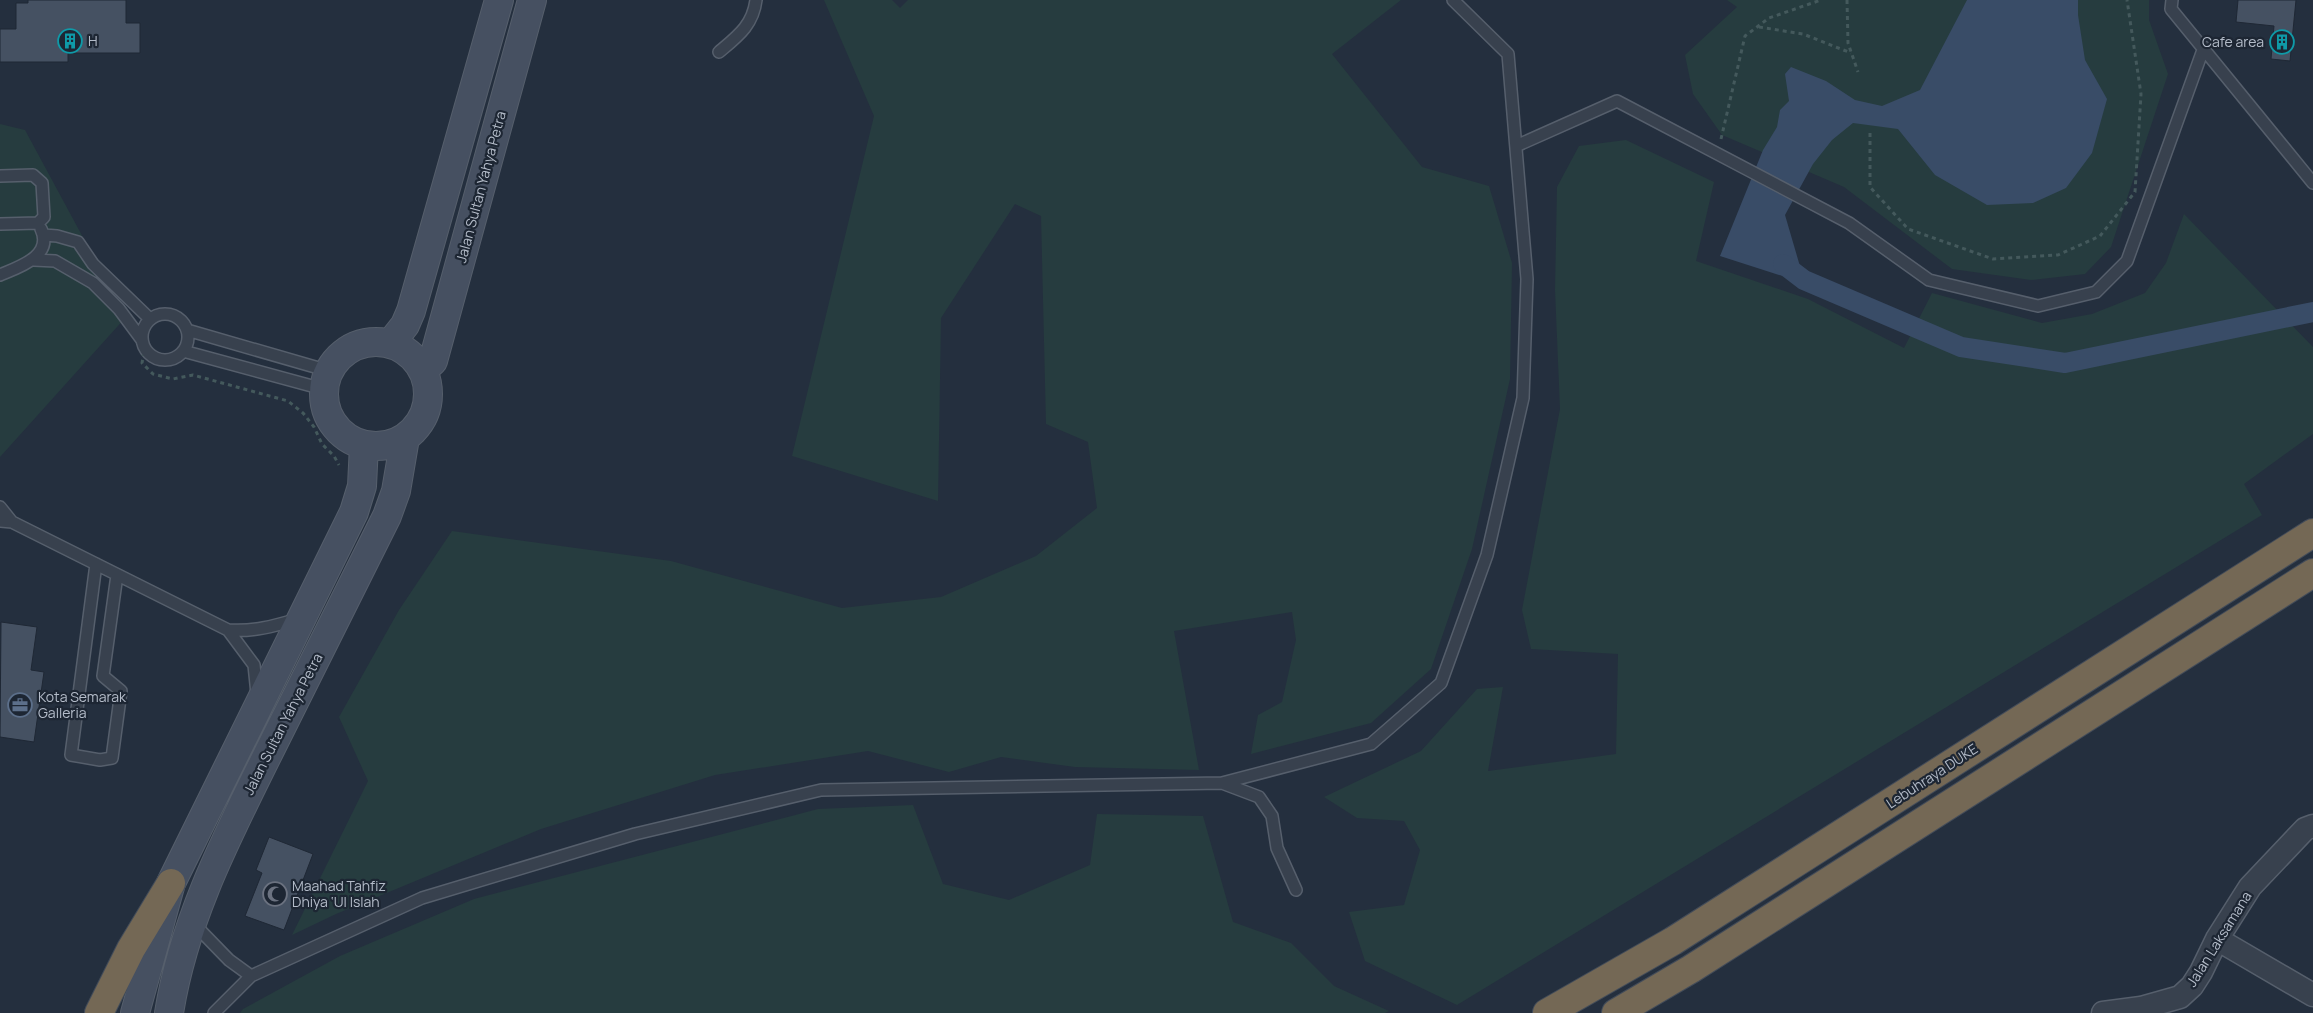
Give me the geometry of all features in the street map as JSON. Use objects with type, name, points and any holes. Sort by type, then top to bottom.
[{"type":"highway","name":"Lebuhraya DUKE","points":[[1547,1013],[1673,941],[2313,533]]},
{"type":"highway","points":[[1616,1013],[1691,969],[2313,573]]},
{"type":"highway","points":[[100,1013],[131,949],[170,883]]},
{"type":"main road","points":[[390,344],[405,325],[412,311],[499,0]]},
{"type":"main road","name":"Jalan Sultan Yahya Petra","points":[[169,1013],[172,990],[191,921],[215,860],[387,516],[396,491],[405,438],[420,421],[428,400],[428,385],[423,370],[433,361],[532,0]]},
{"type":"main road","points":[[405,438],[378,446],[364,445],[344,435],[329,418],[324,404],[326,380],[339,356],[354,346],[372,342],[390,344],[403,349],[414,358],[423,370]]},
{"type":"main road","points":[[135,1013],[170,883],[354,512],[362,486],[364,445]]},
{"type":"street","name":"Jalan Laksamana","points":[[2103,1013],[2141,1008],[2180,997],[2192,986],[2201,972],[2217,939],[2250,887],[2305,829],[2313,826]]},
{"type":"street","points":[[2217,939],[2313,995]]},
{"type":"lane","points":[[719,52],[744,32],[755,14],[756,0]]},
{"type":"lane","points":[[214,1013],[251,976],[422,898],[636,834],[821,790],[1222,783],[1371,744],[1441,683],[1487,555],[1523,398],[1527,279],[1508,54],[1453,0]]},
{"type":"lane","points":[[2172,0],[2171,9],[2204,47],[2313,183]]},
{"type":"lane","points":[[1516,146],[1617,101],[1849,222],[1930,280],[2038,306],[2096,292],[2127,261],[2204,47]]},
{"type":"lane","points":[[0,176],[33,175],[42,183],[44,217],[38,223],[0,224]]},
{"type":"lane","points":[[34,260],[43,244],[44,236],[38,223]]},
{"type":"lane","points":[[44,236],[57,236],[78,242],[93,264],[150,319]]},
{"type":"lane","points":[[0,276],[34,260],[55,261],[94,283],[119,308],[142,340],[149,354],[163,360],[178,356],[183,351],[187,345],[188,330]]},
{"type":"lane","points":[[142,340],[145,325],[150,319],[164,314],[172,315],[179,318],[188,330],[326,380]]},
{"type":"lane","points":[[183,351],[326,380]]},
{"type":"lane","points":[[0,507],[6,521],[228,630],[247,632],[269,628],[302,618]]},
{"type":"lane","points":[[96,564],[71,756],[100,760],[112,758],[121,691],[102,676],[117,575]]},
{"type":"lane","points":[[228,630],[254,665],[259,705]]},
{"type":"lane","points":[[1222,783],[1259,797],[1272,816],[1277,848],[1296,890]]},
{"type":"lane","points":[[191,921],[229,960],[251,976]]},
{"type":"path","points":[[1718,154],[1745,36],[1769,18],[1821,0]]},
{"type":"path","points":[[1847,0],[1848,43],[1858,72]]},
{"type":"path","points":[[1870,133],[1870,187],[1908,229],[1993,259],[2058,256],[2100,236],[2136,192],[2141,94],[2128,0]]},
{"type":"path","points":[[1758,26],[1803,34],[1851,53]]},
{"type":"green space","points":[[824,0],[892,0],[900,8],[908,0],[1401,0],[1332,54],[1422,167],[1489,186],[1512,263],[1510,379],[1472,549],[1431,669],[1371,723],[1251,754],[1258,715],[1282,702],[1296,640],[1292,612],[1174,631],[1199,770],[1075,767],[1001,757],[949,772],[868,751],[715,775],[541,829],[336,914],[292,935],[368,781],[339,717],[399,610],[452,531],[671,561],[842,608],[941,597],[1036,556],[1097,508],[1088,442],[1046,424],[1041,216],[1015,204],[941,318],[938,501],[792,456],[874,116]]},
{"type":"green space","points":[[1727,0],[2149,0],[2149,20],[2168,74],[2111,247],[2085,274],[2031,280],[1952,269],[1844,187],[1722,135],[1693,94],[1685,55],[1737,7]]},
{"type":"green space","points":[[0,124],[25,130],[126,317],[0,457]]},
{"type":"green space","points":[[1626,140],[1714,182],[1696,261],[1808,299],[1904,348],[1932,293],[2042,323],[2092,314],[2145,293],[2166,263],[2184,214],[2313,347],[2313,434],[2244,484],[2262,515],[1457,1005],[1365,961],[1349,912],[1404,905],[1420,850],[1404,821],[1357,818],[1324,797],[1421,751],[1477,689],[1503,687],[1488,771],[1616,754],[1618,654],[1531,649],[1522,610],[1560,409],[1555,290],[1557,187],[1579,146]]},
{"type":"green space","points":[[913,805],[943,884],[1009,900],[1090,865],[1097,814],[1203,816],[1233,922],[1291,943],[1334,986],[1389,1011],[1385,1013],[240,1013],[243,1009],[340,956],[474,899],[818,809]]},
{"type":"water","points":[[1967,0],[2078,0],[2078,15],[2085,60],[2107,99],[2092,153],[2066,188],[2033,203],[1987,205],[1935,175],[1898,129],[1853,123],[1832,140],[1813,164],[1785,215],[1804,280],[1779,275],[1720,256],[1763,150],[1777,127],[1780,110],[1789,101],[1785,74],[1791,67],[1826,81],[1855,100],[1882,106],[1920,90]]},
{"type":"building","name":"H","points":[[28,0],[126,0],[126,23],[140,23],[140,53],[68,53],[68,62],[0,62],[0,29],[16,29],[16,3],[28,3]]},
{"type":"building","name":"Cafe area","points":[[2238,0],[2296,0],[2290,61],[2271,59],[2274,26],[2236,22]]},
{"type":"building","name":"Kota Semarak Galleria","points":[[1,622],[37,627],[31,670],[44,672],[34,742],[0,737]]},
{"type":"building","name":"Maahad Tahfiz Dhiya ‘Ul Islah","points":[[269,837],[313,854],[284,930],[245,916],[262,873],[256,870]]},
{"type":"waterway","points":[[1783,264],[1804,280],[1961,347],[2065,363],[2313,312]]},
{"type":"place","name":"H","points":[[70,41]]},
{"type":"place","name":"Cafe area","points":[[2282,42]]},
{"type":"place","name":"Kota Semarak Galleria","points":[[20,705]]},
{"type":"place","name":"Maahad Tahfiz Dhiya ‘Ul Islah","points":[[275,894]]}]
